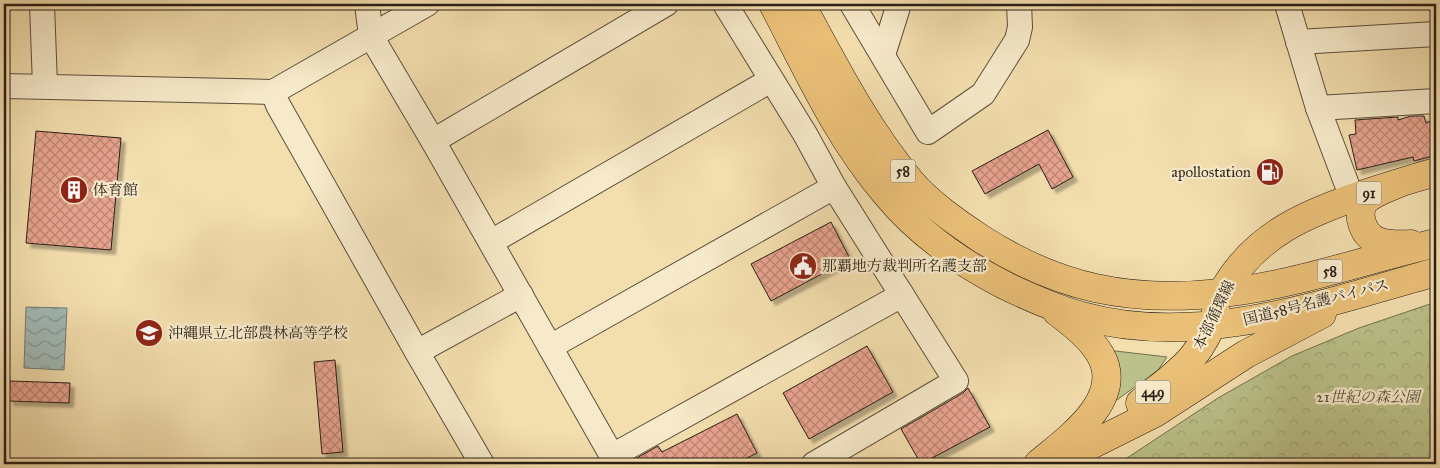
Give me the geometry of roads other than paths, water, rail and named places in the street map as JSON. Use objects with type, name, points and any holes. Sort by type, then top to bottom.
[{"type":"main road","name":"国道58号名護バイパス","points":[[773,4],[833,118],[864,166],[886,195],[925,232],[965,263],[1003,284],[1050,306],[1112,322],[1158,327],[1212,325],[1270,316],[1436,272]]},
{"type":"main road","name":"国道58号名護バイパス","points":[[801,4],[846,88],[870,126],[912,183],[935,205],[964,228],[1028,266],[1082,286],[1159,297],[1222,293],[1254,288],[1435,243]]},
{"type":"main road","name":"本部循環線","points":[[1073,456],[1181,370],[1199,350],[1212,325],[1222,293],[1229,280],[1257,247],[1279,231],[1310,214],[1352,198],[1436,172]]},
{"type":"main road","points":[[1397,184],[1367,198],[1362,205],[1360,217],[1365,231],[1370,238],[1380,242],[1398,244],[1435,243]]},
{"type":"main road","points":[[1073,456],[1154,413],[1246,354],[1356,294]]},
{"type":"main road","points":[[1038,464],[1089,418],[1097,408],[1106,374],[1105,365],[1096,348],[1073,324],[1050,306]]},
{"type":"street","points":[[42,4],[45,86]]},
{"type":"street","points":[[367,4],[371,36],[434,142],[614,460],[902,295]]},
{"type":"street","points":[[4,86],[273,92],[427,4]]},
{"type":"street","points":[[434,142],[666,4]]},
{"type":"street","points":[[725,4],[805,134],[834,187],[956,381],[814,464]]},
{"type":"street","points":[[852,4],[928,132],[983,94],[1017,40],[1020,28],[1019,4]]},
{"type":"street","points":[[883,55],[900,4]]},
{"type":"street","points":[[1284,5],[1298,42],[1318,108],[1352,198]]},
{"type":"street","points":[[1298,42],[1436,34]]},
{"type":"street","points":[[491,242],[771,80]]},
{"type":"street","points":[[273,92],[278,105],[482,464]]},
{"type":"street","points":[[1318,108],[1436,101]]},
{"type":"street","points":[[805,134],[833,118]]},
{"type":"street","points":[[550,347],[834,187]]},
{"type":"street","points":[[417,352],[521,295]]},
{"type":"water","points":[[26,307],[67,308],[64,370],[24,368]]},
{"type":"place","name":"apollostation","points":[[1270,172]]},
{"type":"place","name":"体育館","points":[[74,190]]},
{"type":"place","name":"那覇地方裁判所名護支部","points":[[803,266]]},
{"type":"place","name":"沖縄県立北部農林高等学校","points":[[149,333]]},
{"type":"park label","name":"21世紀の森公園","points":[[1368,397]]}]
